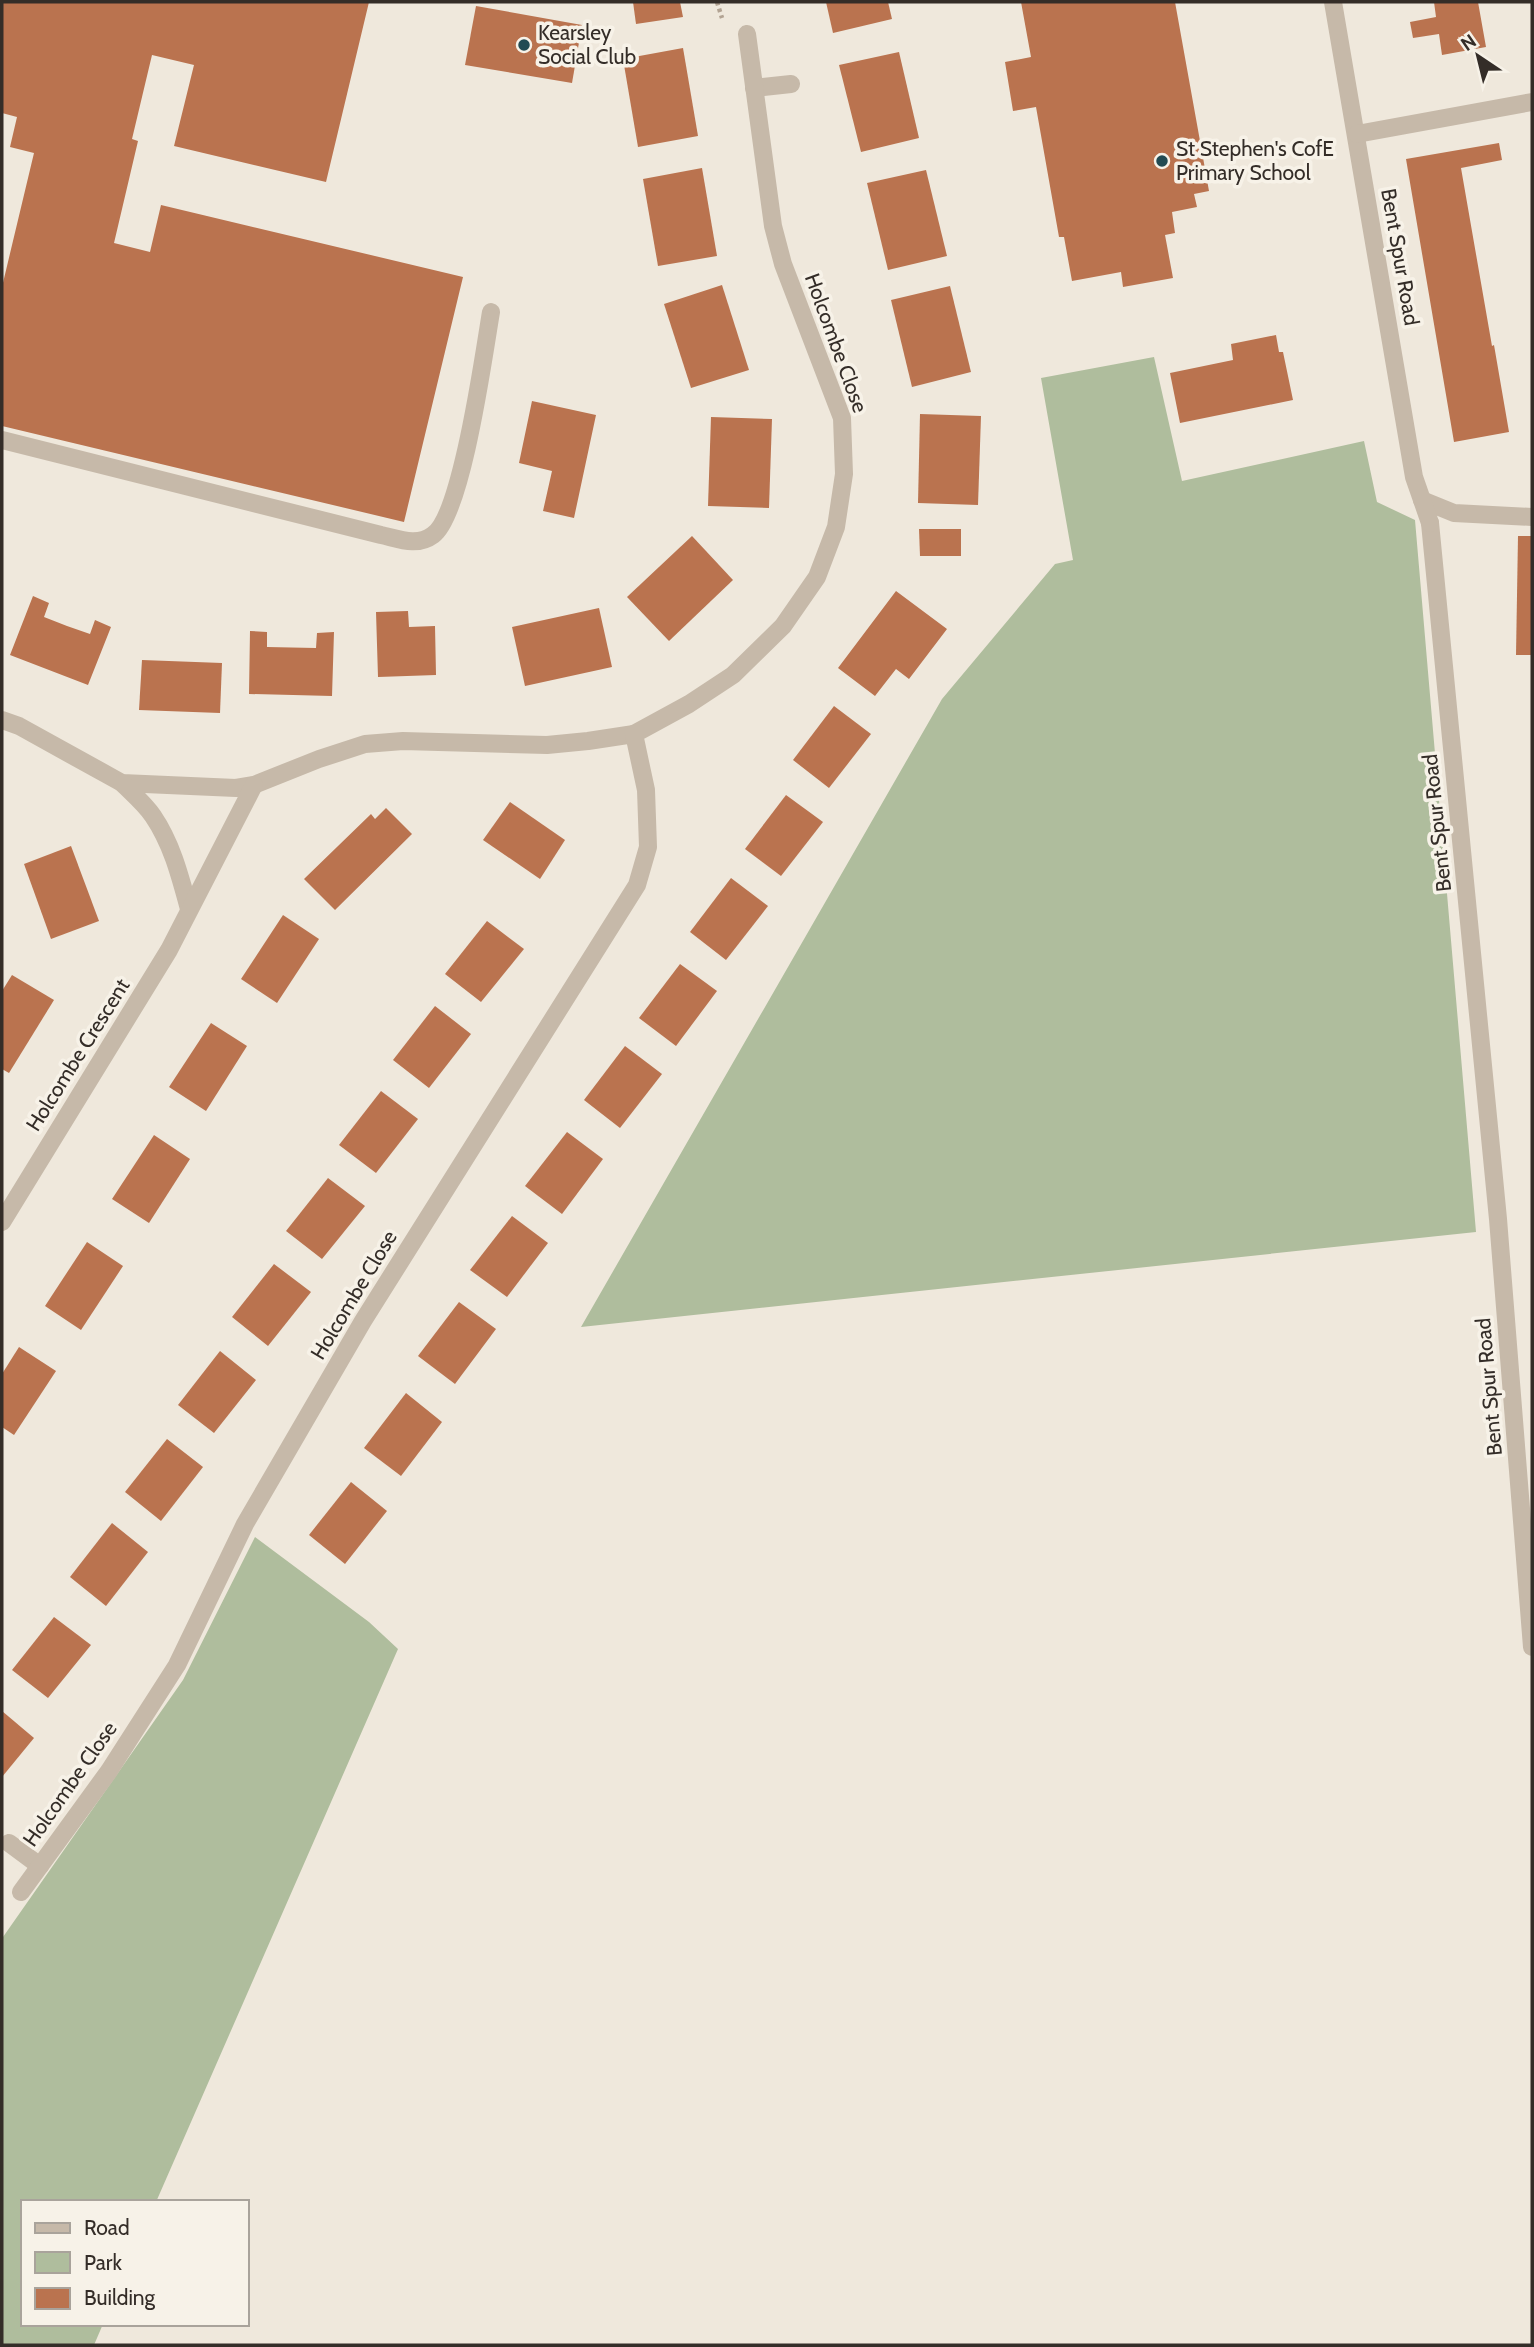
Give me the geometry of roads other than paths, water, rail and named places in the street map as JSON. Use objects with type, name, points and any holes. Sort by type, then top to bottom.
[{"type":"street","name":"Bent Spur Road","points":[[1333,2],[1414,478],[1430,523],[1498,1219],[1532,1647]]},
{"type":"street","name":"Holcombe Close","points":[[2,720],[19,726],[122,783],[236,788],[254,785],[365,744],[403,741],[547,744],[634,734],[690,704],[733,675],[783,626],[817,577],[836,527],[844,474],[842,418],[783,264],[773,226],[747,34]]},
{"type":"street","points":[[754,88],[791,84]]},
{"type":"street","points":[[1357,134],[1532,102]]},
{"type":"street","points":[[2,440],[381,535],[421,542],[436,534],[446,517],[461,477],[491,312]]},
{"type":"street","points":[[1422,500],[1454,513],[1532,517]]},
{"type":"street","name":"Holcombe Close","points":[[21,1892],[109,1771],[177,1665],[245,1524],[363,1321],[637,886],[648,847],[646,790],[634,734]]},
{"type":"street","points":[[122,783],[152,814],[166,838],[176,861],[189,909]]},
{"type":"street","name":"Holcombe Crescent","points":[[2,1222],[169,950],[254,785]]},
{"type":"street","name":"Holcombe Close","points":[[9,1843],[40,1866]]},
{"type":"place","name":"Kearsley Social Club","points":[[524,45]]},
{"type":"place","name":"St Stephen's CofE Primary School","points":[[1162,161]]}]
